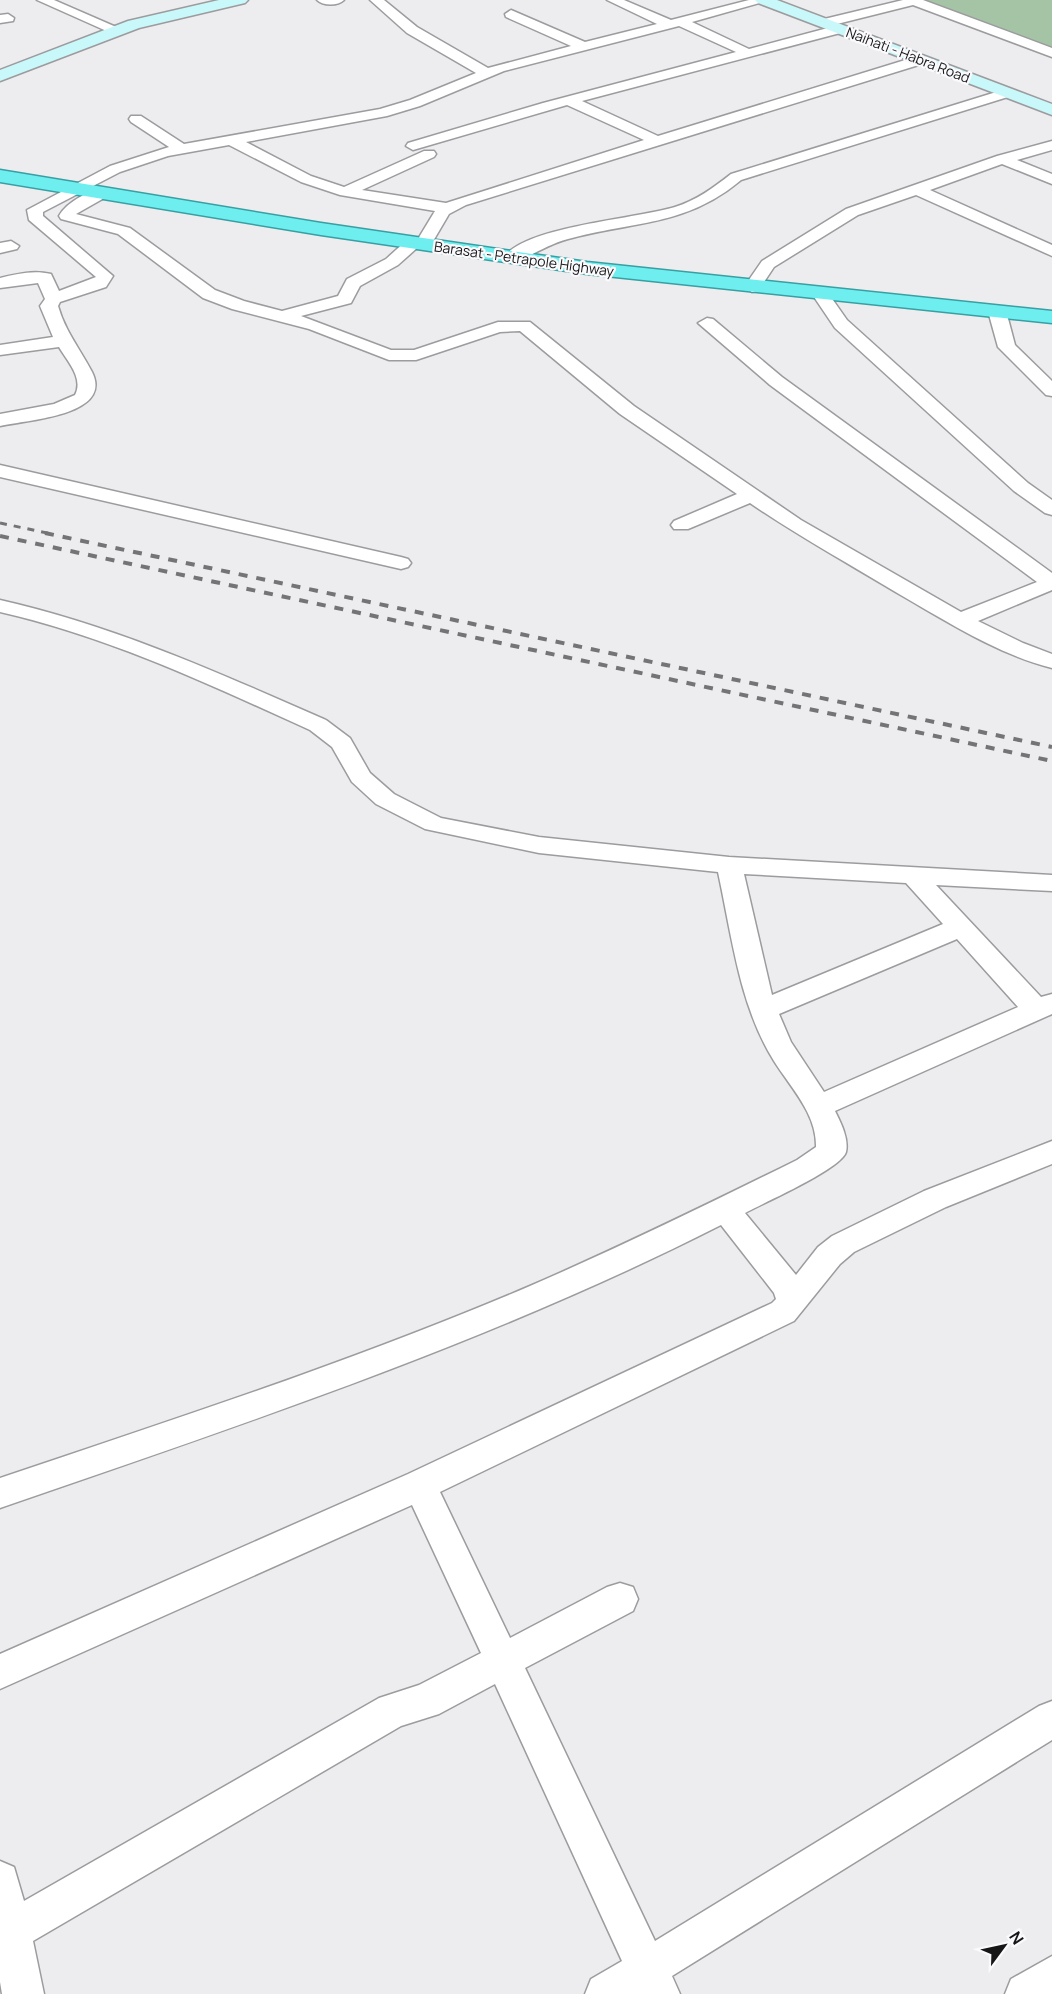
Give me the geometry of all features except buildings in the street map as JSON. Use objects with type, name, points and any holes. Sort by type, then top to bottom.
[{"type":"highway","name":"Barasat - Petrapole Highway","points":[[0,176],[101,194],[512,257],[820,294],[1052,317]]},
{"type":"main road","points":[[0,76],[155,17],[240,0]]},
{"type":"main road","name":"Naihati - Habra Road","points":[[764,0],[1052,110]]},
{"type":"street","points":[[43,0],[116,30]]},
{"type":"street","points":[[323,0],[338,0]]},
{"type":"street","points":[[376,0],[412,30],[487,73]]},
{"type":"street","points":[[614,0],[748,53]]},
{"type":"street","points":[[0,420],[72,405],[85,396],[88,387],[86,375],[64,341],[49,306],[53,299],[100,283],[105,276],[35,217],[35,210],[131,163],[182,149],[382,113],[415,103],[487,73],[582,46],[764,0]]},
{"type":"street","points":[[413,146],[568,101],[748,53],[912,0],[1052,53]]},
{"type":"street","points":[[512,14],[582,46]]},
{"type":"street","points":[[283,316],[345,298],[353,283],[392,262],[418,244],[448,208],[460,202],[920,60]]},
{"type":"street","points":[[512,257],[532,244],[560,234],[650,217],[683,208],[725,189],[736,177],[1006,93]]},
{"type":"street","points":[[568,101],[655,140]]},
{"type":"street","points":[[136,119],[182,149]]},
{"type":"street","points":[[233,141],[306,179],[345,192],[448,208]]},
{"type":"street","points":[[752,286],[768,264],[852,212],[1002,159],[1052,145]]},
{"type":"street","points":[[345,192],[429,154]]},
{"type":"street","points":[[1002,159],[1052,179]]},
{"type":"street","points":[[916,189],[1052,251]]},
{"type":"street","points":[[101,194],[70,210],[67,216],[124,231],[209,294],[238,305],[315,325],[389,355],[405,357],[498,327],[524,326],[627,410],[794,524],[960,620],[1015,648],[1052,661]]},
{"type":"street","points":[[0,283],[28,277],[45,278],[53,299]]},
{"type":"street","points":[[820,294],[841,324],[1022,487],[1052,509]]},
{"type":"street","points":[[997,311],[1007,347],[1052,391]]},
{"type":"street","points":[[707,323],[795,395],[1052,583]]},
{"type":"street","points":[[0,350],[64,341]]},
{"type":"street","points":[[0,471],[401,563]]},
{"type":"street","points":[[681,525],[752,495]]},
{"type":"street","points":[[960,620],[1052,583]]},
{"type":"street","points":[[0,606],[51,616],[146,649],[318,725],[342,743],[360,777],[385,799],[434,824],[538,845],[729,864],[1052,883]]},
{"type":"street","points":[[0,1494],[266,1402],[538,1296],[654,1245],[807,1168],[831,1152],[833,1143],[818,1107],[777,1043],[763,1010],[729,864]]},
{"type":"street","points":[[818,1107],[1045,1007],[960,927],[914,876]]},
{"type":"street","points":[[763,1010],[960,927]]},
{"type":"street","points":[[0,1672],[420,1485],[765,1322],[783,1312],[810,1284],[832,1250],[935,1199],[1052,1152]]},
{"type":"street","points":[[725,1209],[789,1289],[792,1302]]},
{"type":"street","points":[[420,1485],[652,1982]]},
{"type":"street","points":[[10,1932],[392,1711],[426,1701],[501,1659],[620,1599]]},
{"type":"street","points":[[606,1994],[652,1982],[1052,1719]]},
{"type":"street","points":[[0,1881],[23,1994]]},
{"type":"street","points":[[1026,1994],[1052,1977]]},
{"type":"green space","points":[[924,0],[1052,0],[1052,50]]},
{"type":"railway","points":[[0,523],[52,534]]},
{"type":"railway","points":[[45,533],[1052,747]]},
{"type":"railway","points":[[0,536],[1052,761]]}]
